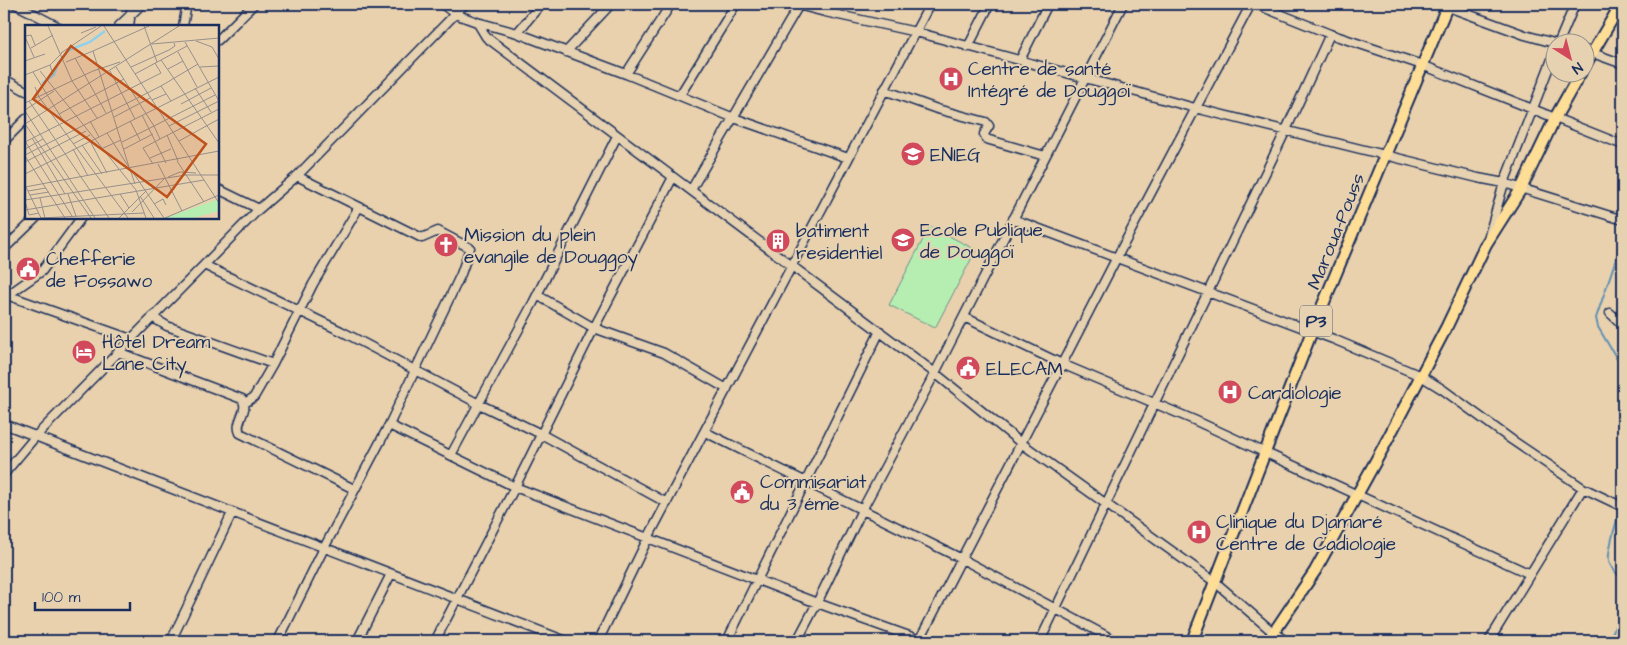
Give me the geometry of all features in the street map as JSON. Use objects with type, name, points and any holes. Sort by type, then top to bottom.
[{"type":"main road","points":[[1594,44],[1621,4]]},
{"type":"main road","name":"Maroua-Pouss","points":[[1192,641],[1312,331],[1445,5]]},
{"type":"main road","points":[[1271,637],[1315,571],[1357,495],[1421,376],[1486,244],[1521,189],[1555,118],[1575,82]]},
{"type":"street","points":[[16,4],[55,25]]},
{"type":"street","points":[[129,25],[132,4]]},
{"type":"street","points":[[120,25],[142,4]]},
{"type":"street","points":[[183,25],[187,4]]},
{"type":"street","points":[[219,39],[254,4]]},
{"type":"street","points":[[434,4],[443,4],[455,14],[516,33],[680,95],[734,118],[848,158]]},
{"type":"street","points":[[4,474],[35,437],[130,339],[259,209],[297,176],[465,4]]},
{"type":"street","points":[[516,33],[541,4]]},
{"type":"street","points":[[566,52],[611,4]]},
{"type":"street","points":[[626,74],[671,4]]},
{"type":"street","points":[[680,95],[736,4]]},
{"type":"street","points":[[691,190],[734,118],[797,4],[916,32],[1195,108],[1504,183],[1623,220]]},
{"type":"street","points":[[598,641],[648,538],[930,4]]},
{"type":"street","points":[[968,47],[990,4]]},
{"type":"street","points":[[1020,60],[1048,4]]},
{"type":"street","points":[[797,641],[862,510],[964,317],[1123,4]]},
{"type":"street","points":[[389,425],[515,487],[921,641],[1116,259],[1251,4]]},
{"type":"street","points":[[1255,4],[1330,34],[1422,65],[1623,145]]},
{"type":"street","points":[[1563,32],[1575,4]]},
{"type":"street","points":[[1445,5],[1544,40]]},
{"type":"street","points":[[477,22],[486,37],[880,331],[1021,443],[1215,582],[1271,637],[1286,641]]},
{"type":"street","points":[[1040,641],[1286,130],[1330,34]]},
{"type":"street","points":[[1594,53],[1623,64]]},
{"type":"street","points":[[4,80],[25,90]]},
{"type":"street","points":[[1486,244],[1504,183],[1544,82]]},
{"type":"street","points":[[884,90],[937,109],[986,122],[990,126],[984,134],[986,139],[1045,156]]},
{"type":"street","points":[[4,141],[25,120]]},
{"type":"street","points":[[451,455],[537,294],[617,136]]},
{"type":"street","points":[[278,641],[354,489],[389,425],[461,274],[470,248],[438,231],[422,238],[297,176]]},
{"type":"street","points":[[435,641],[673,177]]},
{"type":"street","points":[[219,189],[259,209]]},
{"type":"street","points":[[245,403],[254,397],[273,364],[313,284],[359,207]]},
{"type":"street","points":[[4,249],[35,219]]},
{"type":"street","points":[[5,296],[42,271],[80,219]]},
{"type":"street","points":[[1013,220],[1208,291],[1421,376],[1583,488],[1620,506]]},
{"type":"street","points":[[204,265],[300,311],[541,434],[667,503]]},
{"type":"street","points":[[537,294],[594,328],[664,352],[727,389]]},
{"type":"street","points":[[5,296],[130,339]]},
{"type":"street","points":[[1610,314],[1623,325]]},
{"type":"street","points":[[964,317],[1062,364],[1265,452],[1530,574]]},
{"type":"street","points":[[152,318],[167,326],[273,364]]},
{"type":"street","points":[[727,641],[880,331]]},
{"type":"street","points":[[118,352],[242,398],[245,408],[238,426],[240,433],[354,489]]},
{"type":"street","points":[[4,424],[566,641]]},
{"type":"street","points":[[705,432],[962,559],[1116,641]]},
{"type":"street","points":[[1489,641],[1583,488]]},
{"type":"street","points":[[171,641],[232,513]]},
{"type":"street","points":[[357,641],[391,574]]},
{"type":"green space","points":[[930,226],[976,250],[935,328],[889,305]]},
{"type":"waterway","points":[[1623,238],[1596,318],[1598,327],[1623,369]]},
{"type":"waterway","points":[[1621,504],[1623,497]]},
{"type":"waterway","points":[[1620,509],[1611,543],[1609,561],[1623,581]]},
{"type":"waterway","points":[[1609,641],[1623,608]]},
{"type":"place","name":"Centre de santé Intégré de Douggoï","points":[[951,79]]},
{"type":"place","name":"ENIEG","points":[[913,154]]},
{"type":"place","name":"Ecole Publique de Douggoï","points":[[903,240]]},
{"type":"place","name":"batiment residentiel","points":[[778,241]]},
{"type":"place","name":"Mission du plein evangile de Douggoy","points":[[446,245]]},
{"type":"place","name":"Chefferie de Fossawo","points":[[28,269]]},
{"type":"place","name":"Hôtel Dream Lane City","points":[[84,352]]},
{"type":"place","name":"ELECAM","points":[[968,368]]},
{"type":"place","name":"Cardiologie","points":[[1230,392]]},
{"type":"place","name":"Commisariat du 3 éme","points":[[742,492]]},
{"type":"place","name":"Clinique du Djamaré Centre de Cadiologie","points":[[1199,532]]}]
